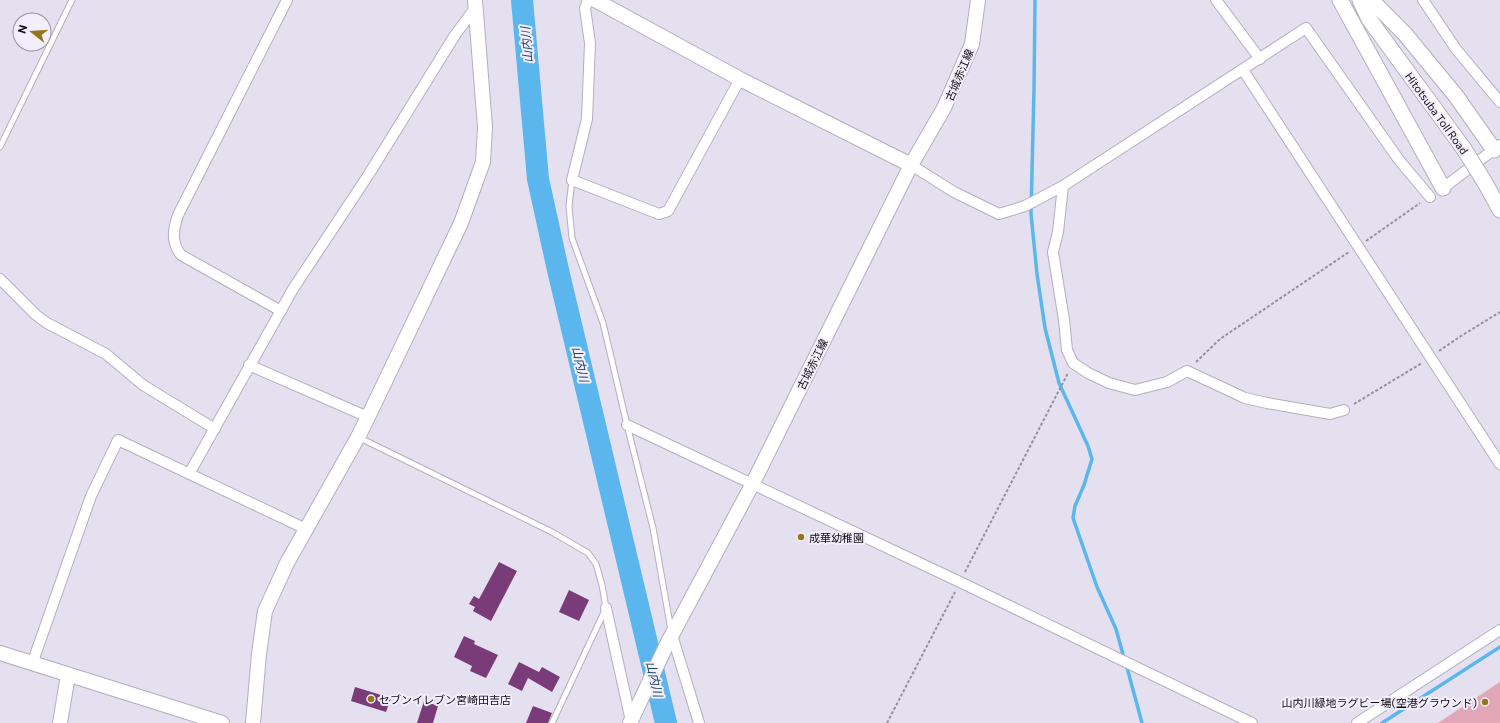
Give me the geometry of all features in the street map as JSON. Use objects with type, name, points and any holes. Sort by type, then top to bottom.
[{"type":"main road","points":[[1340,0],[1443,188]]},
{"type":"main road","name":"Hitotsuba Toll Road","points":[[1345,0],[1368,19]]},
{"type":"main road","name":"Hitotsuba Toll Road","points":[[1360,0],[1368,19],[1464,149],[1500,210]]},
{"type":"main road","points":[[1371,0],[1410,40],[1497,148]]},
{"type":"street","points":[[281,311],[181,255],[176,248],[173,236],[178,214],[286,0]]},
{"type":"street","points":[[588,0],[584,8],[590,43],[587,119],[572,180],[659,214],[668,211],[740,80]]},
{"type":"street","points":[[595,0],[740,80],[911,164],[954,192],[999,214],[1025,206],[1062,186],[1306,28],[1399,160],[1430,197]]},
{"type":"street","name":"古城赤江線","points":[[633,719],[670,640],[752,485],[911,164],[944,108],[972,44],[978,0]]},
{"type":"street","points":[[1216,0],[1260,59]]},
{"type":"street","points":[[1423,0],[1456,49],[1500,102]]},
{"type":"street","points":[[189,474],[293,289],[369,174],[476,3]]},
{"type":"street","points":[[253,723],[259,654],[265,611],[287,563],[368,417],[461,223],[483,162],[485,127],[476,3]]},
{"type":"street","points":[[1243,70],[1500,464]]},
{"type":"street","points":[[1443,188],[1497,148]]},
{"type":"street","points":[[1062,186],[1058,232],[1053,252],[1064,320],[1067,350],[1073,363],[1088,373],[1109,383],[1135,390],[1167,382],[1187,371],[1245,398],[1330,414],[1344,410]]},
{"type":"street","points":[[0,279],[36,315],[106,354],[143,385],[215,429]]},
{"type":"street","points":[[249,365],[368,417]]},
{"type":"street","points":[[627,425],[960,582],[1252,723]]},
{"type":"street","points":[[32,664],[91,496],[118,440],[306,529]]},
{"type":"street","points":[[606,608],[633,719]]},
{"type":"street","points":[[1357,723],[1500,630]]},
{"type":"street","points":[[670,640],[699,723]]},
{"type":"street","points":[[0,653],[222,723]]},
{"type":"street","points":[[60,723],[68,675]]},
{"type":"lane","points":[[0,147],[72,0]]},
{"type":"lane","points":[[572,180],[569,206],[572,238],[603,323],[653,528],[670,640]]},
{"type":"lane","points":[[358,437],[552,532],[588,553],[596,564],[606,608],[552,723]]},
{"type":"path","points":[[1187,371],[1220,339],[1430,197]]},
{"type":"path","points":[[887,723],[1073,363]]},
{"type":"shaded area","name":"山内川緑地ラグビー場(空港グラウンド)","points":[[1500,682],[1500,723],[1438,723]]},
{"type":"building","points":[[499,562],[517,571],[491,621],[473,611],[475,607],[469,604],[474,596],[479,599]]},
{"type":"building","points":[[569,590],[589,600],[579,621],[559,612]]},
{"type":"building","points":[[464,636],[475,641],[474,644],[498,655],[486,678],[470,671],[472,666],[454,657]]},
{"type":"building","points":[[519,662],[539,672],[542,667],[560,677],[552,692],[528,678],[522,691],[508,684]]},
{"type":"building","name":"セブンイレブン宮崎田吉店","points":[[355,687],[391,698],[386,712],[351,701]]},
{"type":"building","points":[[424,701],[438,706],[433,723],[417,723]]},
{"type":"building","points":[[533,706],[552,713],[548,723],[526,723]]},
{"type":"waterway","name":"山内川","points":[[522,0],[538,179],[558,270],[666,723]]},
{"type":"waterway","points":[[1035,0],[1031,214],[1037,274],[1045,328],[1059,383],[1088,446],[1092,459],[1084,485],[1075,506],[1073,518],[1097,587],[1116,629],[1124,658]]},
{"type":"waterway","points":[[1382,723],[1500,647]]},
{"type":"waterway","points":[[1126,664],[1142,723]]},
{"type":"place","name":"成華幼稚園","points":[[801,537]]},
{"type":"place","name":"セブンイレブン宮崎田吉店","points":[[371,699]]},
{"type":"place","name":"山内川緑地ラグビー場(空港グラウンド)","points":[[1485,702]]}]
